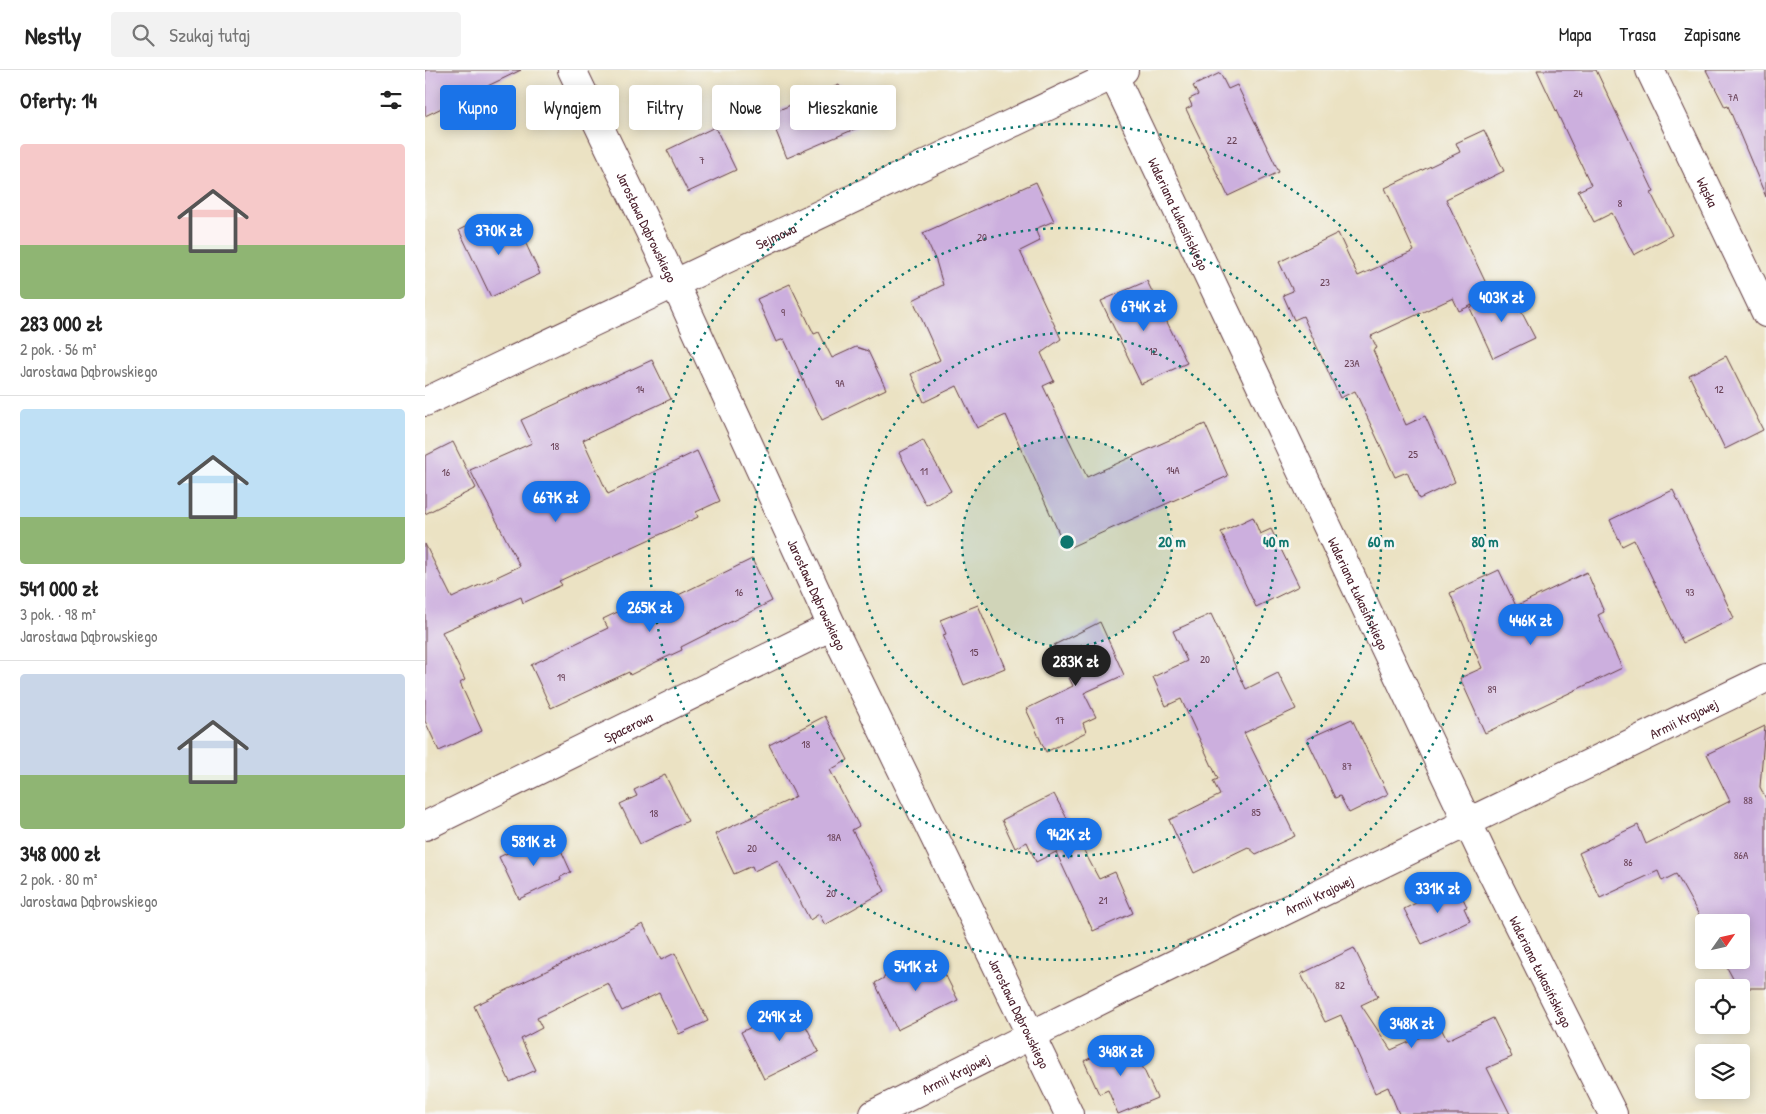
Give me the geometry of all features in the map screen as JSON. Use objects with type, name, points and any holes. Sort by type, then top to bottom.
[{"type":"street","name":"Jarosława Dąbrowskiego","points":[[572,70],[675,284],[832,626],[1069,1114]]},
{"type":"street","name":"Wąska","points":[[1650,70],[1766,313]]},
{"type":"street","name":"Sejmowa","points":[[425,402],[1116,72]]},
{"type":"street","name":"Waleriana Łukasińskiego","points":[[1116,72],[1468,822],[1613,1114]]},
{"type":"street","name":"Spacerowa","points":[[425,826],[832,626]]},
{"type":"street","name":"Armii Krajowej","points":[[874,1114],[1029,1035],[1766,678]]},
{"type":"building","points":[[425,70],[521,70],[490,85],[440,85],[440,109],[425,116]]},
{"type":"building","points":[[1537,70],[1596,70],[1654,192],[1651,193],[1672,235],[1634,255],[1612,213],[1594,222],[1578,191],[1591,185]]},
{"type":"building","points":[[1706,70],[1766,70],[1766,197],[1728,106],[1725,107]]},
{"type":"building","points":[[1220,73],[1228,89],[1237,85],[1279,172],[1228,196],[1186,109],[1192,106],[1189,99],[1198,95],[1193,86]]},
{"type":"building","points":[[790,105],[790,130],[852,130],[787,158],[776,130],[780,130],[780,109]]},
{"type":"building","points":[[712,128],[716,130],[736,170],[688,192],[667,150]]},
{"type":"building","points":[[1484,130],[1504,171],[1446,199],[1492,296],[1459,311],[1453,298],[1371,336],[1377,348],[1373,350],[1406,425],[1425,416],[1455,482],[1419,499],[1407,472],[1395,477],[1355,391],[1340,398],[1303,316],[1294,320],[1283,295],[1293,291],[1279,262],[1338,233],[1358,276],[1414,251],[1385,188],[1460,152],[1456,143]]},
{"type":"building","points":[[1036,182],[1054,221],[1035,229],[1040,241],[1020,251],[1061,339],[1041,353],[1054,381],[1043,386],[1087,477],[1205,424],[1228,476],[1066,549],[1006,415],[977,428],[957,386],[924,402],[911,374],[940,360],[913,300],[943,285],[936,261],[923,233]]},
{"type":"building","points":[[491,214],[502,239],[520,231],[540,274],[491,297],[459,230]]},
{"type":"building","points":[[1147,281],[1187,363],[1141,384],[1101,301]]},
{"type":"building","points":[[790,284],[814,334],[819,332],[832,358],[856,347],[868,351],[886,389],[822,420],[784,339],[776,342],[757,299]]},
{"type":"building","points":[[1509,288],[1535,338],[1493,358],[1470,308]]},
{"type":"building","points":[[1726,356],[1763,430],[1725,449],[1689,375]]},
{"type":"building","points":[[652,360],[671,399],[583,440],[608,494],[697,451],[720,501],[696,512],[698,517],[559,581],[562,585],[523,603],[521,597],[442,632],[465,680],[460,683],[482,731],[439,751],[425,721],[425,544],[452,598],[520,566],[470,470],[532,443],[521,420]]},
{"type":"building","points":[[923,440],[951,491],[926,505],[899,453]]},
{"type":"building","points":[[453,442],[476,488],[425,514],[425,456]]},
{"type":"building","points":[[1673,490],[1734,618],[1683,643],[1634,540],[1622,546],[1610,520]]},
{"type":"building","points":[[1253,517],[1260,534],[1271,529],[1299,586],[1256,607],[1221,532]]},
{"type":"building","points":[[752,559],[772,601],[681,647],[682,650],[630,675],[629,672],[551,708],[531,665],[608,628],[603,619],[655,594],[660,604]]},
{"type":"building","points":[[1499,570],[1516,606],[1587,572],[1604,612],[1598,615],[1622,668],[1485,733],[1460,678],[1482,668],[1450,593]]},
{"type":"building","points":[[978,605],[1005,668],[964,685],[943,635],[946,634],[940,620]]},
{"type":"building","points":[[1211,614],[1246,689],[1278,673],[1296,709],[1244,733],[1295,836],[1256,854],[1248,847],[1194,873],[1169,820],[1220,795],[1213,781],[1218,779],[1181,699],[1166,706],[1153,677],[1187,661],[1173,631]]},
{"type":"building","points":[[1100,622],[1124,675],[1084,693],[1096,717],[1083,723],[1086,732],[1046,752],[1026,709],[1073,686],[1054,645]]},
{"type":"building","points":[[825,716],[848,760],[830,770],[859,826],[852,830],[885,891],[825,925],[819,914],[810,920],[778,860],[754,871],[752,866],[734,874],[715,834],[796,797],[769,745]]},
{"type":"building","points":[[1352,719],[1388,794],[1349,813],[1340,796],[1335,798],[1307,739]]},
{"type":"building","points":[[1765,726],[1760,787],[1766,799],[1766,988],[1750,988],[1750,979],[1733,979],[1728,969],[1750,969],[1750,914],[1698,914],[1676,874],[1662,881],[1658,871],[1600,898],[1579,853],[1638,825],[1646,844],[1730,801],[1707,754]]},
{"type":"building","points":[[665,775],[688,821],[640,844],[620,804],[637,796],[634,790]]},
{"type":"building","points":[[1054,794],[1099,879],[1115,872],[1133,913],[1093,931],[1056,852],[1036,862],[1027,842],[1015,848],[1002,820]]},
{"type":"building","points":[[541,837],[549,853],[560,848],[571,872],[560,877],[561,879],[519,899],[499,857]]},
{"type":"building","points":[[1456,883],[1467,907],[1464,908],[1470,921],[1422,944],[1404,909]]},
{"type":"building","points":[[643,924],[661,960],[675,953],[708,1021],[679,1034],[659,993],[622,1011],[608,983],[537,1018],[542,1028],[521,1039],[536,1070],[510,1082],[474,1006]]},
{"type":"building","points":[[1354,948],[1378,997],[1361,1005],[1391,1050],[1441,1028],[1447,1040],[1493,1018],[1512,1057],[1487,1068],[1510,1114],[1399,1114],[1388,1087],[1375,1093],[1341,1015],[1325,1022],[1301,974]]},
{"type":"building","points":[[935,954],[958,1000],[897,1030],[875,983],[884,978],[888,970],[897,972]]},
{"type":"building","points":[[796,1006],[819,1052],[764,1079],[741,1032]]},
{"type":"building","points":[[1130,1040],[1157,1098],[1118,1114],[1108,1090],[1099,1094],[1084,1061]]}]
